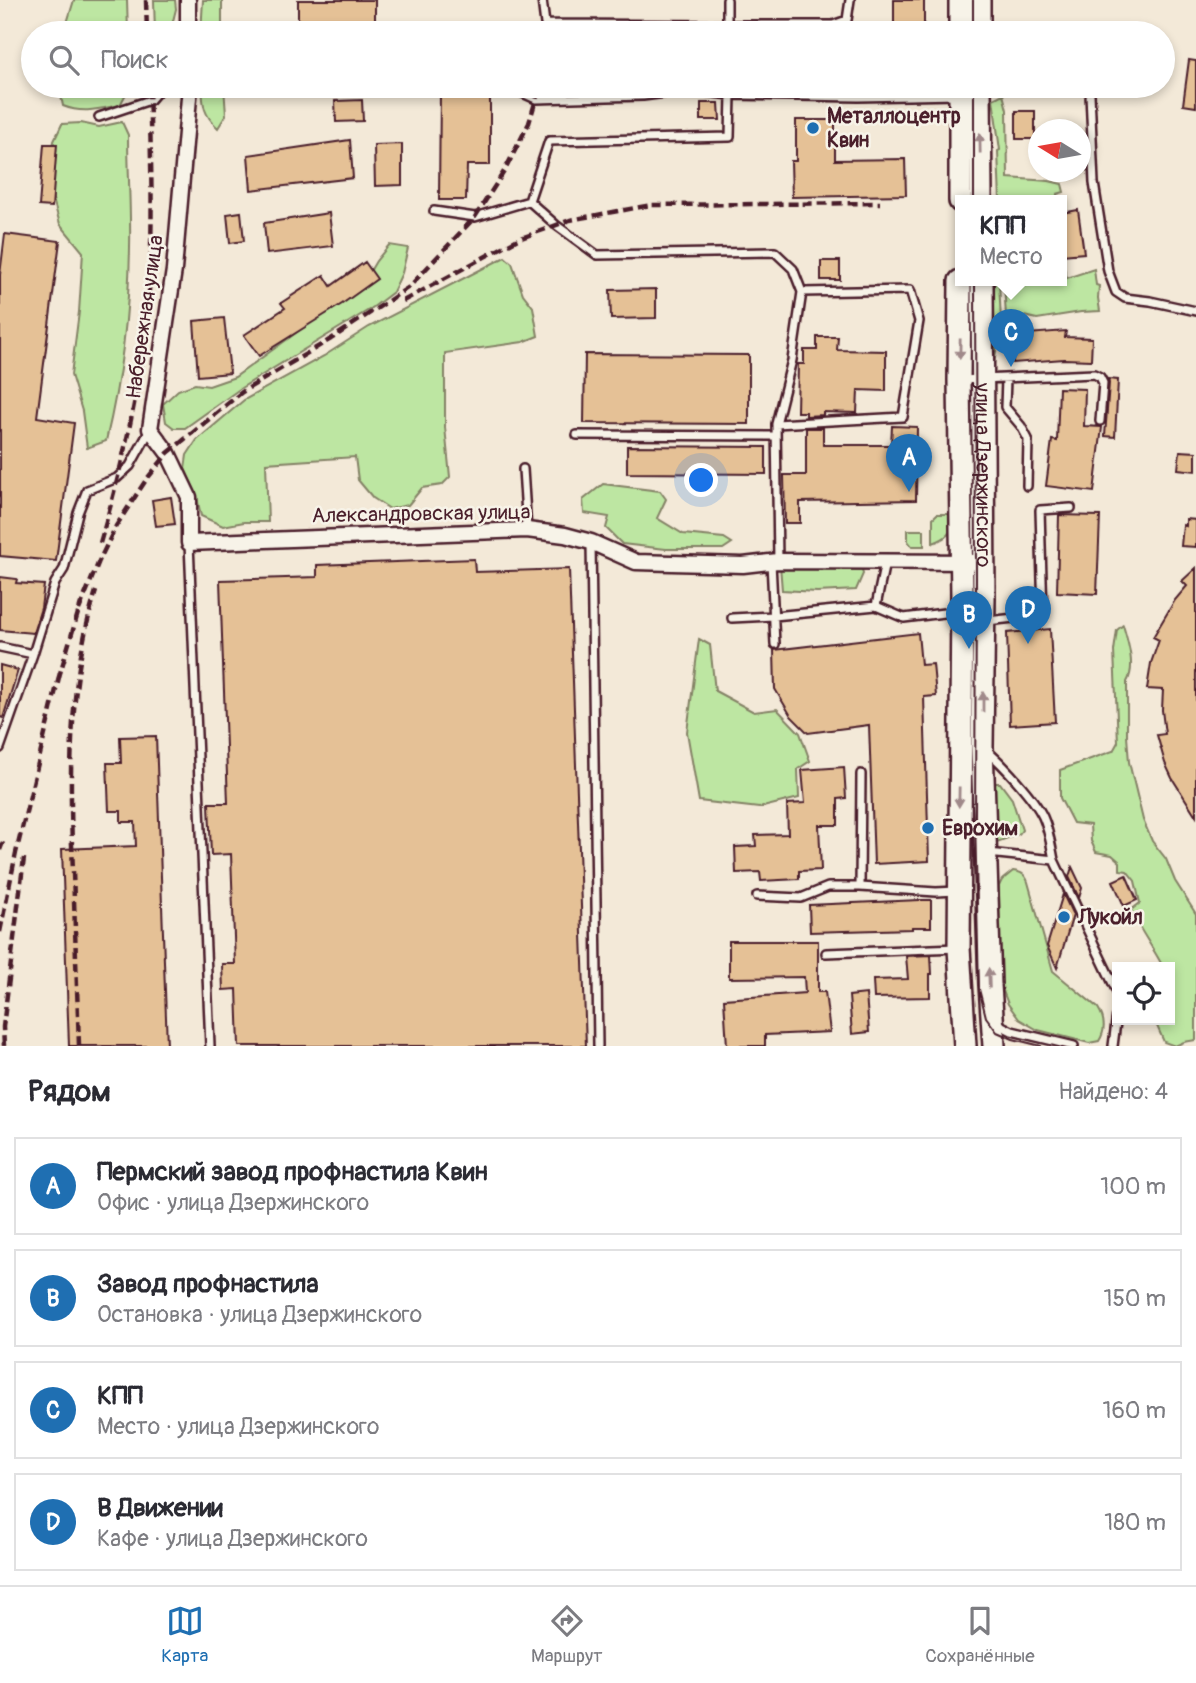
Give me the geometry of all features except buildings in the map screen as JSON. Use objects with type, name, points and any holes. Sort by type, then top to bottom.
[{"type":"main road","points":[[960,0],[960,21]]},
{"type":"main road","points":[[979,0],[979,21]]},
{"type":"main road","points":[[961,195],[969,98]]},
{"type":"main road","points":[[971,98],[980,195]]},
{"type":"main road","name":"улица Дзержинского","points":[[960,286],[959,948],[976,1028]]},
{"type":"main road","name":"улица Дзержинского","points":[[976,1028],[985,853],[982,746],[982,286]]},
{"type":"street","points":[[188,0],[188,21]]},
{"type":"street","name":"Набережная улица","points":[[189,98],[174,270],[150,429],[169,453],[189,497],[189,543]]},
{"type":"street","name":"Александровская улица","points":[[189,543],[527,530],[591,542],[636,562],[743,565],[774,562],[983,562]]},
{"type":"lane","points":[[542,0],[545,21]]},
{"type":"lane","points":[[727,0],[727,21]]},
{"type":"lane","points":[[843,21],[846,20],[850,0]]},
{"type":"lane","points":[[99,117],[151,98]]},
{"type":"lane","points":[[534,98],[572,98]]},
{"type":"lane","points":[[529,201],[549,141],[730,137],[731,98]]},
{"type":"lane","points":[[1090,98],[1094,183],[1108,271],[1116,292],[1125,298],[1196,311]]},
{"type":"lane","points":[[434,211],[475,217],[529,201]]},
{"type":"lane","points":[[529,201],[597,255],[775,252],[793,269],[802,292],[792,360],[776,424],[775,644]]},
{"type":"lane","points":[[776,424],[903,417],[919,321],[910,290],[802,292]]},
{"type":"lane","points":[[959,380],[1098,375],[1103,383],[1100,421]]},
{"type":"lane","points":[[1006,379],[1005,407],[1028,439],[1027,486]]},
{"type":"lane","points":[[0,748],[55,583],[64,569],[78,513],[87,490],[117,478],[130,466],[150,429]]},
{"type":"lane","points":[[577,435],[776,436]]},
{"type":"lane","points":[[523,469],[527,530]]},
{"type":"lane","points":[[983,622],[1042,615],[1040,510],[1071,508]]},
{"type":"lane","points":[[591,542],[597,1046]]},
{"type":"lane","points":[[189,543],[210,1046]]},
{"type":"lane","points":[[876,606],[885,562]]},
{"type":"lane","points":[[732,618],[876,606],[904,618],[961,611]]},
{"type":"lane","points":[[0,647],[33,654]]},
{"type":"lane","points":[[982,746],[1035,804],[1043,818],[1054,860],[1112,982]]},
{"type":"lane","points":[[860,774],[860,887]]},
{"type":"lane","points":[[985,853],[1054,860]]},
{"type":"lane","points":[[757,896],[802,898],[828,887],[936,892],[958,890]]},
{"type":"lane","points":[[826,953],[959,948]]},
{"type":"lane","points":[[1113,1046],[1116,1025]]},
{"type":"lane","points":[[976,1028],[1002,1026],[1012,1031],[1074,1046]]},
{"type":"green space","points":[[74,0],[127,0],[128,21],[68,21]]},
{"type":"green space","points":[[154,0],[175,0],[173,21],[155,21]]},
{"type":"green space","points":[[203,0],[222,0],[222,21],[202,21]]},
{"type":"green space","points":[[61,98],[124,98],[120,105],[98,109],[84,110],[63,106]]},
{"type":"green space","points":[[225,98],[226,115],[218,128],[209,118],[203,99]]},
{"type":"green space","points":[[995,98],[1004,98],[1007,110],[1008,178],[1062,184],[1064,192],[1057,195],[1000,195],[1000,150]]},
{"type":"green space","points":[[122,122],[128,135],[130,220],[126,321],[106,441],[87,448],[82,411],[71,375],[83,252],[60,224],[49,185],[54,141],[62,124],[81,123],[99,127]]},
{"type":"green space","points":[[389,245],[408,248],[402,273],[393,292],[372,308],[241,388],[185,428],[174,428],[166,422],[163,404],[178,390],[195,384],[209,386],[235,377],[363,283]]},
{"type":"green space","points":[[505,257],[512,263],[523,294],[533,307],[538,336],[523,342],[445,353],[445,427],[450,477],[442,485],[422,488],[408,505],[390,509],[373,498],[358,480],[355,457],[266,463],[268,522],[244,522],[223,526],[201,516],[196,493],[185,469],[187,455],[197,440],[244,400],[324,356],[369,327]]},
{"type":"green space","points":[[1094,269],[1096,285],[1099,286],[1100,311],[1037,319],[1024,316],[1006,317],[1004,286],[1067,286],[1067,278]]},
{"type":"green space","points":[[986,286],[999,286],[1001,321],[994,364],[986,353]]},
{"type":"green space","points":[[603,484],[660,491],[666,499],[657,518],[683,534],[724,538],[732,543],[723,549],[666,549],[622,544],[606,528],[609,517],[584,513],[583,500]]},
{"type":"green space","points":[[937,514],[953,514],[949,533],[933,543],[933,518]]},
{"type":"green space","points":[[908,530],[924,530],[924,546],[912,546],[908,541]]},
{"type":"green space","points":[[829,564],[862,569],[863,574],[856,590],[782,590],[780,565]]},
{"type":"green space","points":[[1123,625],[1129,647],[1129,762],[1143,820],[1152,841],[1166,859],[1175,881],[1196,914],[1196,1040],[1175,1046],[1164,1042],[1157,1025],[1175,1025],[1175,962],[1160,962],[1138,925],[1131,910],[1140,903],[1135,881],[1127,871],[1120,870],[1120,862],[1112,855],[1096,852],[1091,841],[1090,825],[1073,823],[1060,798],[1060,770],[1113,751],[1118,742],[1114,651],[1117,630]]},
{"type":"green space","points":[[699,639],[710,645],[715,691],[754,712],[777,709],[800,733],[810,761],[798,769],[799,798],[759,808],[699,801],[687,732]]},
{"type":"green space","points":[[1000,783],[1012,799],[1022,830],[1019,834],[997,842],[992,785]]},
{"type":"green space","points":[[1013,871],[1022,874],[1028,882],[1053,971],[1098,1008],[1104,1029],[1099,1041],[1089,1043],[1038,1030],[1019,1019],[1008,1004],[1000,983],[999,886]]},
{"type":"tram line","points":[[973,0],[973,21]]},
{"type":"tram line","points":[[974,98],[974,195]]},
{"type":"tram line","points":[[975,286],[975,818],[979,989],[986,1017],[997,1032],[1041,1046]]},
{"type":"railway","points":[[146,0],[147,21]]},
{"type":"railway","points":[[100,543],[130,424],[145,333],[150,277],[149,98]]},
{"type":"railway","points":[[79,610],[116,526],[146,480],[168,453],[242,392],[331,339],[409,287],[475,217],[505,170],[529,123],[536,98]]},
{"type":"railway","points":[[403,301],[516,240],[570,220],[651,205],[880,203]]},
{"type":"railway","points":[[79,1046],[72,835],[72,730],[80,660],[96,591]]},
{"type":"railway","points":[[58,680],[81,603]]},
{"type":"railway","points":[[0,932],[16,853],[60,673]]},
{"type":"railway","points":[[0,850],[3,842]]},
{"type":"railway","points":[[4,1046],[3,1027],[24,858]]},
{"type":"place","name":"Металлоцентр Квин","points":[[813,128]]},
{"type":"place","name":"КПП","points":[[1011,367]]},
{"type":"place","name":"Пермский завод профнастила Квин","points":[[909,492]]},
{"type":"place","name":"В Движении","points":[[1028,644]]},
{"type":"place","name":"Завод профнастила","points":[[969,649]]},
{"type":"place","name":"Еврохим","points":[[928,828]]},
{"type":"place","name":"Лукойл","points":[[1064,917]]}]
